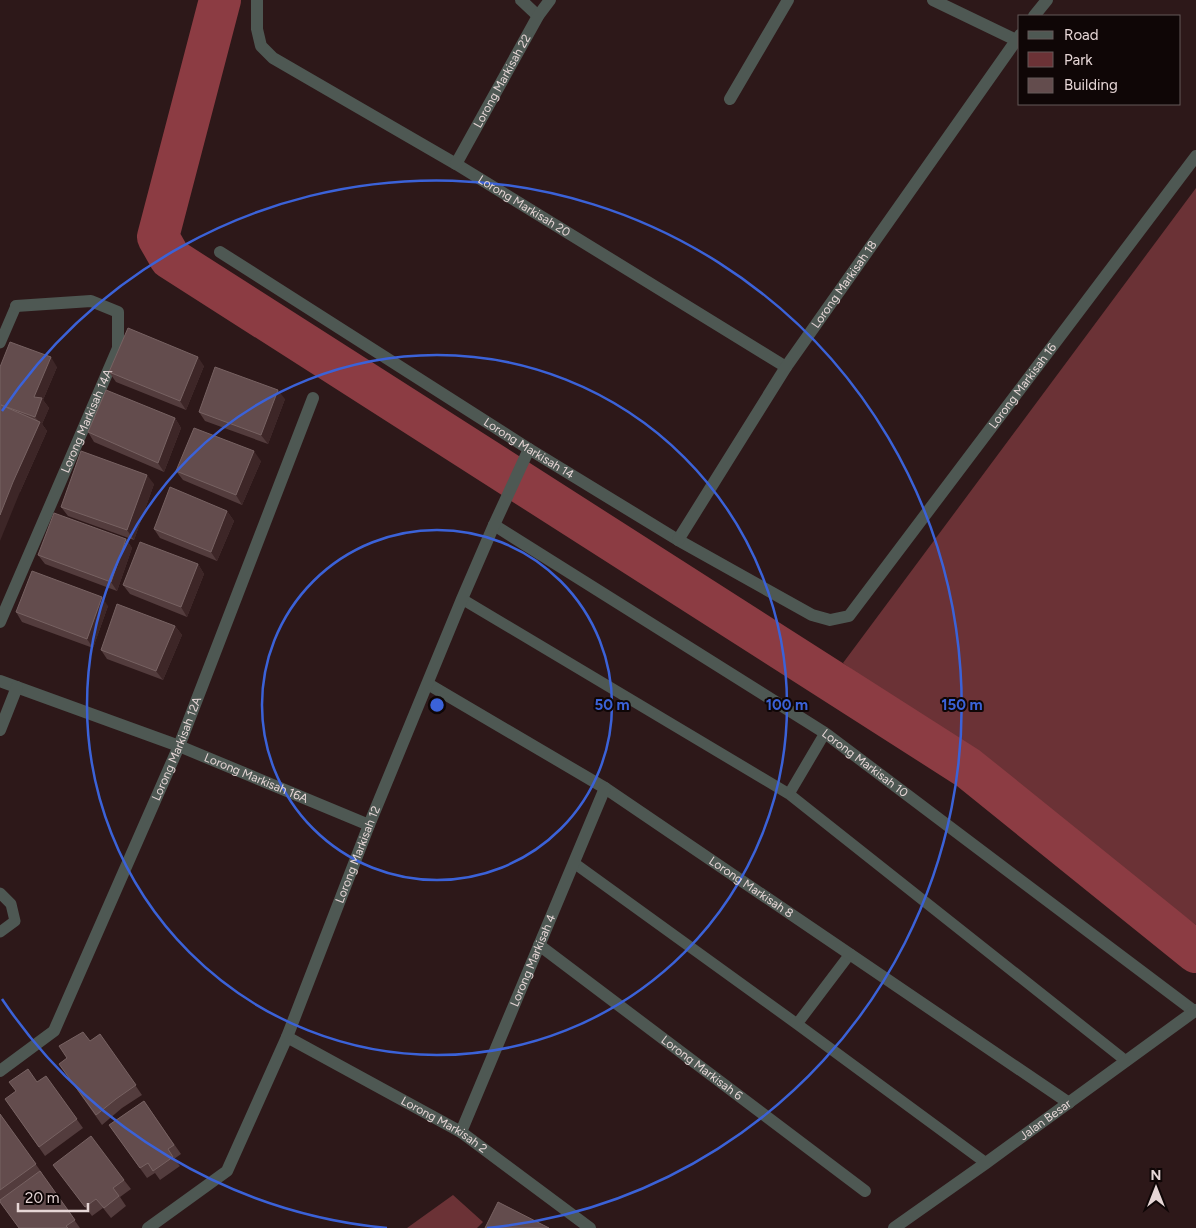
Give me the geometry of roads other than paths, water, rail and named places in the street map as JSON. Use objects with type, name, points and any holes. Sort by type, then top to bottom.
[{"type":"street","name":"Lorong Markisah 20","points":[[257,0],[257,29],[261,46],[273,58],[456,164],[786,367]]},
{"type":"street","points":[[521,0],[538,16]]},
{"type":"street","name":"Lorong Markisah 22","points":[[456,164],[538,16],[550,0]]},
{"type":"street","points":[[730,99],[788,0]]},
{"type":"street","points":[[933,0],[1018,38]]},
{"type":"street","points":[[1035,15],[1047,0]]},
{"type":"street","name":"Lorong Markisah 18","points":[[678,540],[786,367],[1018,38]]},
{"type":"street","name":"Lorong Markisah 16","points":[[848,616],[1196,156]]},
{"type":"street","name":"Lorong Markisah 14","points":[[220,252],[529,449],[678,540],[812,615],[830,620],[848,616]]},
{"type":"street","name":"Lorong Markisah 14A","points":[[0,622],[118,348],[118,312],[91,301],[16,306]]},
{"type":"street","name":"Lorong Markisah 12A","points":[[0,1071],[54,1032],[179,746],[313,398]]},
{"type":"street","name":"Lorong Markisah 12","points":[[148,1228],[227,1171],[287,1037],[369,825],[462,598],[529,449]]},
{"type":"street","name":"Lorong Markisah 10","points":[[494,525],[824,733],[1195,1011]]},
{"type":"street","name":"Lorong Markisah 16A","points":[[0,680],[179,746],[369,825]]},
{"type":"street","name":"Lorong Markisah 8","points":[[428,684],[605,788],[1069,1103]]},
{"type":"street","points":[[0,730],[17,687]]},
{"type":"street","name":"Lorong Markisah 4","points":[[461,1132],[605,788]]},
{"type":"street","name":"Lorong Markisah 6","points":[[539,945],[865,1191]]},
{"type":"street","name":"Jalan Besar","points":[[894,1228],[1195,1011]]},
{"type":"street","name":"Lorong Markisah 2","points":[[287,1037],[461,1132],[590,1228]]},
{"type":"lane","points":[[0,342],[16,306]]},
{"type":"lane","points":[[462,598],[789,794],[1126,1061]]},
{"type":"lane","points":[[789,794],[824,733]]},
{"type":"lane","points":[[574,863],[986,1163]]},
{"type":"lane","points":[[0,893],[11,904],[15,921],[0,932]]},
{"type":"lane","points":[[797,1024],[850,954]]},
{"type":"waterway","points":[[220,0],[158,237],[170,258],[968,768],[1196,952]]}]
